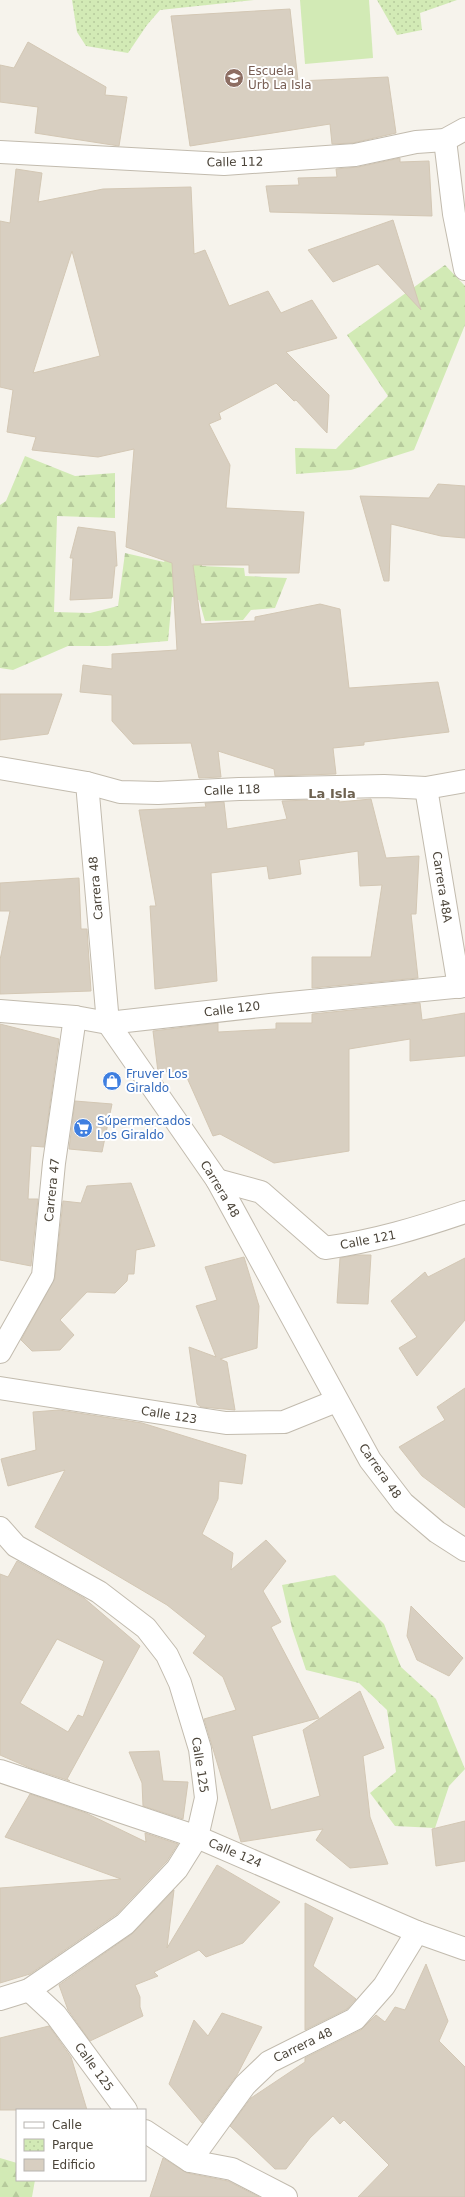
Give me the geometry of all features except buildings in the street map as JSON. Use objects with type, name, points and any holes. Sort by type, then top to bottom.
[{"type":"street","name":"Calle 112","points":[[0,152],[224,164],[355,155],[416,142],[445,140],[465,129]]},
{"type":"street","points":[[445,140],[454,214],[465,269]]},
{"type":"street","name":"Calle 118","points":[[0,768],[87,783],[120,792],[158,793],[239,789],[384,786],[426,788],[465,781]]},
{"type":"street","name":"Carrera 48","points":[[87,783],[108,1023],[217,1180],[336,1401],[370,1460],[403,1504],[437,1532],[465,1550]]},
{"type":"street","name":"Carrera 48A","points":[[426,788],[462,987]]},
{"type":"street","name":"Calle 120","points":[[0,1011],[75,1017],[108,1023],[270,1005],[462,987]]},
{"type":"street","name":"Carrera 47","points":[[0,1352],[44,1276],[54,1163],[75,1017]]},
{"type":"street","name":"Calle 121","points":[[217,1180],[261,1192],[325,1248],[349,1245],[407,1232],[465,1212]]},
{"type":"street","name":"Calle 123","points":[[0,1388],[226,1423],[284,1422],[336,1401]]},
{"type":"street","name":"Calle 125","points":[[0,1528],[16,1546],[98,1592],[146,1628],[167,1655],[180,1683],[200,1749],[206,1798],[197,1837],[177,1869],[125,1924],[29,1990],[0,1999]]},
{"type":"street","name":"Calle 124","points":[[0,1771],[197,1837],[417,1932],[465,1949]]},
{"type":"street","name":"Carrera 48","points":[[190,2161],[245,2086],[269,2062],[355,2019],[384,1986],[417,1932]]},
{"type":"street","name":"Calle 125","points":[[29,1990],[56,2014],[125,2109]]},
{"type":"street","points":[[146,2132],[190,2161],[232,2169],[286,2197]]},
{"type":"green space","points":[[72,0],[254,0],[160,10],[147,25],[128,53],[86,46],[77,32]]},
{"type":"green space","points":[[300,0],[369,0],[373,58],[305,64]]},
{"type":"green space","points":[[377,0],[457,0],[420,13],[422,30],[397,35]]},
{"type":"green space","points":[[445,265],[465,286],[465,325],[414,450],[351,470],[296,474],[295,448],[336,449],[388,396],[347,335]]},
{"type":"green space","points":[[25,456],[75,476],[115,473],[115,518],[57,516],[54,612],[90,613],[118,606],[125,553],[164,562],[172,548],[202,548],[202,566],[244,568],[245,576],[287,578],[275,608],[251,610],[243,620],[205,621],[199,600],[172,597],[168,641],[107,646],[68,646],[13,670],[0,668],[0,505],[6,501]]},
{"type":"green space","points":[[335,1575],[384,1624],[401,1667],[436,1699],[465,1769],[449,1786],[435,1828],[395,1826],[370,1793],[396,1772],[387,1710],[359,1683],[306,1670],[292,1628],[282,1585]]},
{"type":"green space","points":[[0,2158],[16,2163],[16,2181],[35,2181],[32,2197],[0,2197]]},
{"type":"place","name":"Escuela Urb La Isla","points":[[234,78]]},
{"type":"place","name":"Fruver Los Giraldo","points":[[112,1081]]},
{"type":"place","name":"Súpermercados Los Giraldo","points":[[83,1128]]},
{"type":"district","name":"La Isla","points":[[332,793]]}]
